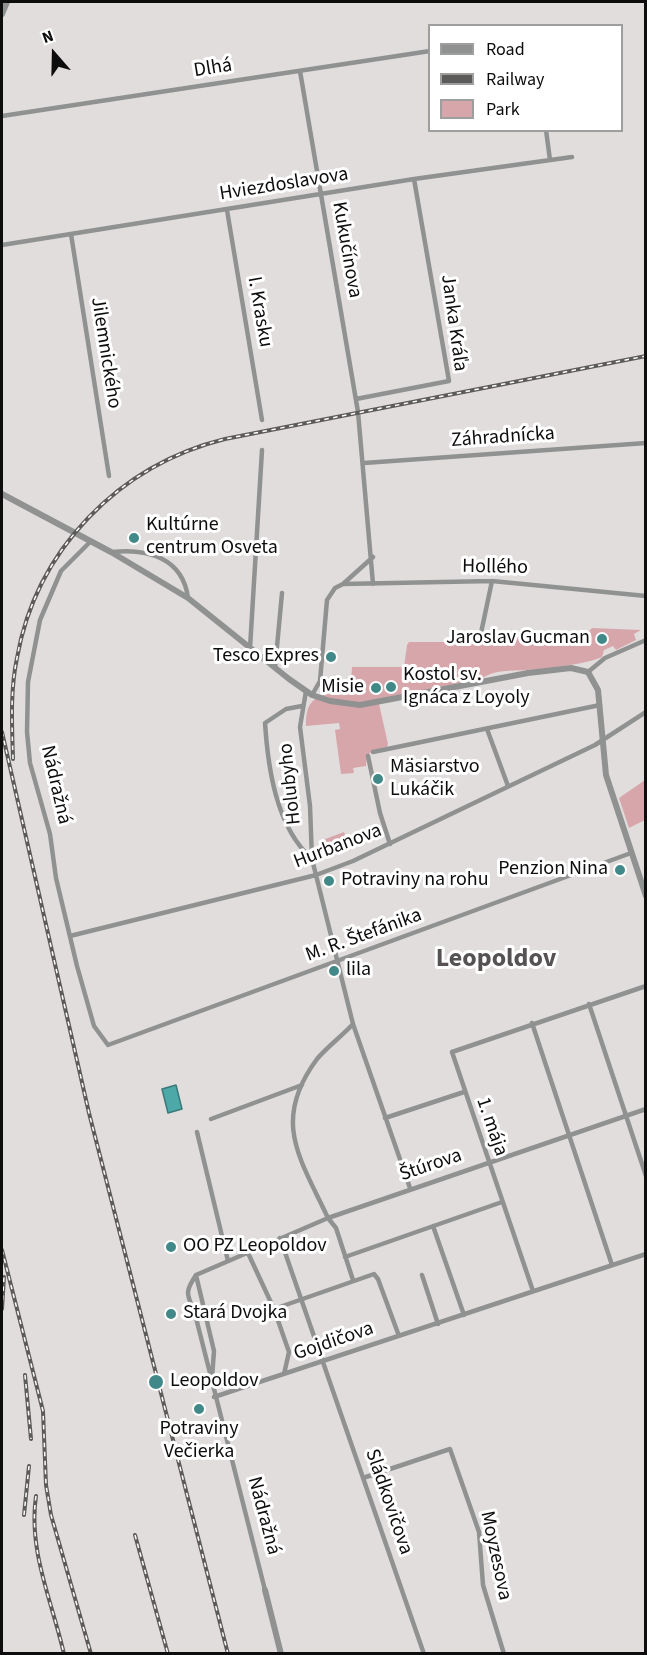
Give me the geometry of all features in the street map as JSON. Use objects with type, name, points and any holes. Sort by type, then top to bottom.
[{"type":"street","points":[[2,14],[8,2]]},
{"type":"street","name":"Dlhá","points":[[2,116],[428,51]]},
{"type":"street","name":"Kukučínova","points":[[300,71],[356,399],[364,464]]},
{"type":"street","points":[[546,132],[550,160]]},
{"type":"street","name":"Hviezdoslavova","points":[[2,245],[414,179],[572,157]]},
{"type":"street","name":"Janka Kráľa","points":[[356,399],[449,381],[414,179]]},
{"type":"street","name":"I. Krasku","points":[[227,210],[262,420]]},
{"type":"street","name":"Jilemnického","points":[[71,234],[109,476]]},
{"type":"street","name":"Záhradnícka","points":[[364,464],[645,443]]},
{"type":"street","points":[[250,648],[262,450]]},
{"type":"street","points":[[364,464],[373,557],[373,584]]},
{"type":"street","points":[[2,495],[111,552],[188,598],[309,693],[330,701],[360,705],[528,673],[571,668],[588,672],[598,690],[601,742],[606,775],[645,896]]},
{"type":"street","name":"Nádražná","points":[[90,542],[61,571],[46,600],[34,641],[27,703],[30,763],[50,834],[56,878],[94,1026],[108,1045]]},
{"type":"street","points":[[111,552],[129,550],[148,552],[168,561],[184,580],[188,598]]},
{"type":"street","points":[[343,584],[373,557]]},
{"type":"street","points":[[482,633],[492,581]]},
{"type":"street","name":"Hollého","points":[[343,584],[492,581],[645,596]]},
{"type":"street","name":"Holubyho","points":[[343,584],[335,588],[327,600],[320,681],[309,693],[302,706],[301,750],[310,806],[312,859],[353,1024],[410,1188]]},
{"type":"street","points":[[275,668],[282,593]]},
{"type":"street","points":[[588,672],[605,658],[645,640]]},
{"type":"street","points":[[373,752],[600,705]]},
{"type":"street","name":"Holubyho","points":[[302,706],[286,710],[265,723],[268,758],[276,796],[299,847],[312,859]]},
{"type":"street","name":"Hurbanova","points":[[70,936],[316,875],[390,844],[601,742],[645,712]]},
{"type":"street","points":[[487,729],[507,786]]},
{"type":"street","points":[[368,756],[380,813],[390,844]]},
{"type":"street","name":"M. R. Štefánika","points":[[108,1045],[631,853]]},
{"type":"street","name":"1. mája","points":[[532,1292],[452,1052],[645,986]]},
{"type":"street","points":[[589,1004],[645,1176]]},
{"type":"street","points":[[532,1023],[612,1265]]},
{"type":"street","points":[[353,1024],[319,1057],[302,1085],[291,1125],[294,1145],[328,1218],[336,1228],[353,1280]]},
{"type":"street","points":[[211,1119],[302,1085]]},
{"type":"street","points":[[385,1118],[464,1092]]},
{"type":"street","name":"Štúrova","points":[[196,1275],[328,1218],[645,1109]]},
{"type":"street","points":[[197,1132],[228,1261]]},
{"type":"street","points":[[345,1257],[501,1202]]},
{"type":"street","points":[[432,1226],[464,1315]]},
{"type":"street","points":[[280,1238],[320,1356],[324,1361]]},
{"type":"street","points":[[248,1253],[274,1309],[289,1352],[284,1374]]},
{"type":"street","name":"Gojdičova","points":[[214,1398],[645,1254]]},
{"type":"street","points":[[274,1309],[369,1274],[378,1279],[399,1336]]},
{"type":"street","name":"Nádražná","points":[[196,1275],[214,1352],[212,1386]]},
{"type":"street","name":"Nádražná","points":[[196,1275],[187,1293],[195,1314],[214,1398],[281,1653]]},
{"type":"street","points":[[422,1275],[438,1323]]},
{"type":"street","name":"Sládkovičova","points":[[324,1361],[424,1653]]},
{"type":"street","name":"Moyzesova","points":[[363,1478],[450,1449],[479,1532],[483,1585],[504,1653]]},
{"type":"green space","points":[[592,628],[641,630],[634,634],[636,640],[616,650],[613,646],[604,650],[602,657],[586,662],[544,669],[497,672],[481,679],[378,699],[388,744],[387,747],[369,754],[366,766],[353,768],[354,773],[341,774],[335,730],[340,729],[339,723],[306,726],[309,707],[323,694],[321,686],[325,679],[351,681],[352,667],[404,667],[409,642],[445,642],[483,635],[587,633]]},
{"type":"green space","points":[[645,780],[645,820],[629,828],[619,798]]},
{"type":"green space","points":[[344,832],[351,850],[322,859],[320,841]]},
{"type":"water","points":[[176,1085],[182,1109],[168,1113],[162,1089]]},
{"type":"railway","points":[[13,759],[12,708],[17,658],[27,619],[43,582],[63,548],[88,518],[118,491],[150,469],[186,451],[225,439],[646,356]]},
{"type":"railway","points":[[2,732],[89,1113],[228,1654]]},
{"type":"railway","points":[[2,1250],[43,1411],[46,1485],[51,1515],[91,1654]]},
{"type":"railway","points":[[2,1309],[4,1277]]},
{"type":"railway","points":[[25,1375],[31,1439]]},
{"type":"railway","points":[[24,1515],[29,1466]]},
{"type":"railway","points":[[36,1496],[34,1516],[38,1556],[64,1654]]},
{"type":"railway","points":[[135,1535],[168,1654]]},
{"type":"place","name":"Kultúrne centrum Osveta","points":[[134,538]]},
{"type":"place","name":"Jaroslav Gucman","points":[[602,639]]},
{"type":"place","name":"Tesco Expres","points":[[331,657]]},
{"type":"place","name":"Kostol sv. Ignáca z Loyoly","points":[[391,687]]},
{"type":"place","name":"Misie","points":[[376,688]]},
{"type":"place","name":"Mäsiarstvo Lukáčik","points":[[378,779]]},
{"type":"place","name":"Penzion Nina","points":[[620,870]]},
{"type":"place","name":"Potraviny na rohu","points":[[329,881]]},
{"type":"place","name":"lila","points":[[334,971]]},
{"type":"place","name":"OO PZ Leopoldov","points":[[171,1247]]},
{"type":"place","name":"Stará Dvojka","points":[[171,1314]]},
{"type":"place","name":"Leopoldov","points":[[156,1382]]},
{"type":"place","name":"Potraviny Večierka","points":[[199,1409]]},
{"type":"district","name":"Leopoldov","points":[[496,960]]}]
